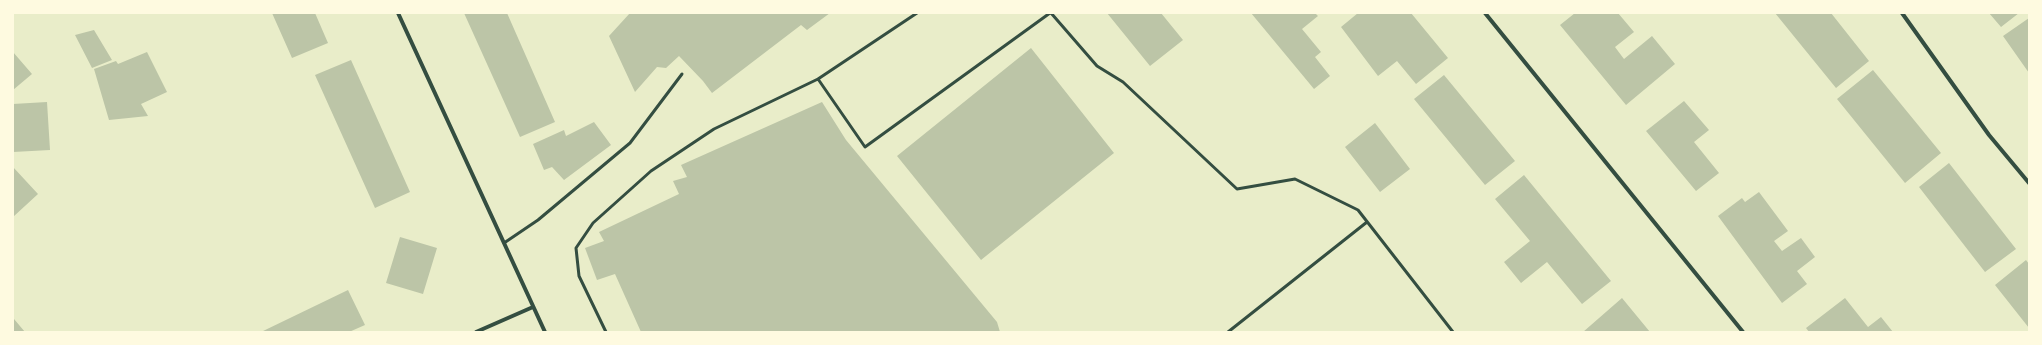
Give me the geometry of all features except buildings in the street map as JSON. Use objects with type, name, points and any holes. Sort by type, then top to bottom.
[{"type":"street","points":[[398,13],[545,332]]},
{"type":"street","points":[[1486,13],[1743,332]]},
{"type":"street","points":[[1902,13],[1989,135],[2029,183]]},
{"type":"street","points":[[476,332],[533,307]]},
{"type":"lane","points":[[606,332],[579,276],[576,248],[593,223],[651,171],[714,129],[818,79],[917,13]]},
{"type":"lane","points":[[818,79],[865,147],[1051,13],[1097,66],[1123,82],[1237,189],[1295,179],[1358,210],[1453,332]]},
{"type":"lane","points":[[504,244],[538,220],[630,143],[682,74]]},
{"type":"lane","points":[[1228,332],[1367,222]]}]
